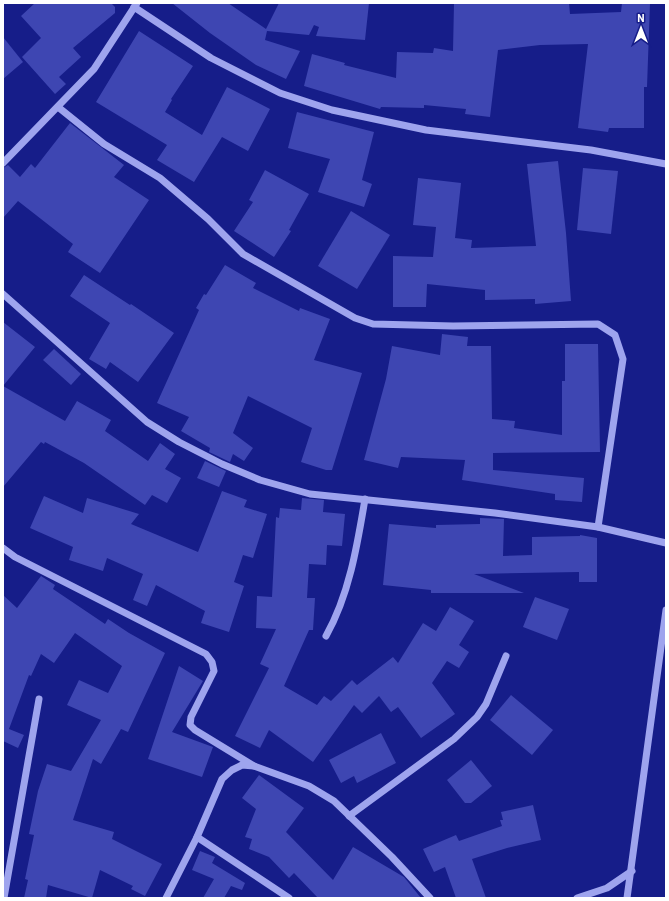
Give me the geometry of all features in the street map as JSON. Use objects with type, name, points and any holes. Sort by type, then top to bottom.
[{"type":"street","points":[[3,163],[94,69],[135,5],[211,58],[280,93],[332,110],[426,130],[591,150],[666,164]]},
{"type":"street","points":[[58,107],[104,144],[160,178],[208,219],[243,254],[355,318],[373,324],[453,326],[598,324],[615,335],[623,359],[598,527]]},
{"type":"street","points":[[3,294],[147,422],[179,442],[222,464],[260,480],[310,494],[487,512],[598,527],[666,543]]},
{"type":"street","points":[[326,636],[340,608],[348,581],[365,500]]},
{"type":"street","points":[[3,548],[15,556],[206,654],[212,662],[214,671],[191,717],[190,725],[195,730],[254,766],[309,786],[334,801],[392,857],[430,898]]},
{"type":"street","points":[[627,898],[632,871],[666,610]]},
{"type":"street","points":[[349,816],[448,743],[477,717],[486,704],[506,656]]},
{"type":"street","points":[[4,898],[38,699]]},
{"type":"street","points":[[166,898],[197,837],[222,779],[232,770],[242,765],[254,766]]},
{"type":"street","points":[[197,837],[289,898]]},
{"type":"street","points":[[577,898],[607,888],[632,871]]},
{"type":"building","points":[[35,3],[111,3],[115,7],[115,13],[73,48],[81,57],[59,77],[66,84],[55,94],[22,57],[41,38],[21,16]]},
{"type":"building","points":[[172,3],[228,3],[266,29],[279,3],[369,3],[365,40],[316,36],[319,27],[314,25],[309,35],[267,31],[265,40],[300,51],[286,79],[256,65],[210,33]]},
{"type":"building","points":[[454,3],[569,3],[570,14],[621,12],[622,3],[650,3],[647,87],[644,87],[644,128],[609,128],[608,132],[578,128],[588,44],[540,45],[498,50],[490,117],[465,114],[466,109],[424,105],[424,108],[381,107],[380,109],[304,86],[312,54],[345,63],[344,65],[396,78],[397,52],[433,53],[434,48],[453,51]]},
{"type":"building","points":[[139,31],[193,66],[171,99],[172,100],[165,112],[202,135],[227,87],[270,109],[248,151],[222,137],[194,182],[157,160],[167,145],[96,102]]},
{"type":"building","points":[[3,37],[23,62],[3,79]]},
{"type":"building","points":[[297,112],[374,132],[362,180],[372,184],[364,207],[318,192],[330,159],[288,148]]},
{"type":"building","points":[[70,123],[124,165],[114,177],[149,200],[100,273],[68,252],[73,244],[18,201],[3,218],[3,168],[8,165],[20,177],[31,164],[35,168]]},
{"type":"building","points":[[558,161],[566,233],[571,301],[535,304],[535,299],[485,300],[485,290],[427,284],[426,307],[393,307],[393,256],[433,257],[436,227],[413,225],[418,178],[461,183],[455,238],[472,240],[471,248],[536,246],[527,164]]},
{"type":"building","points":[[583,168],[618,171],[611,234],[577,230]]},
{"type":"building","points":[[265,170],[309,194],[289,230],[291,231],[274,257],[234,231],[253,202],[249,200]]},
{"type":"building","points":[[351,211],[390,235],[357,289],[318,266]]},
{"type":"building","points":[[225,265],[256,283],[253,288],[299,311],[300,308],[330,319],[314,360],[362,373],[332,470],[326,470],[301,462],[312,428],[248,396],[233,433],[253,448],[244,461],[233,454],[230,462],[209,452],[210,448],[181,431],[189,417],[157,403],[199,310],[196,308]]},
{"type":"building","points":[[84,275],[174,333],[138,382],[110,362],[106,369],[89,359],[110,323],[70,296]]},
{"type":"building","points":[[3,322],[35,347],[3,386]]},
{"type":"building","points":[[442,334],[468,337],[467,346],[491,346],[492,419],[515,421],[514,428],[562,435],[562,381],[565,381],[565,344],[598,344],[600,452],[493,453],[493,470],[584,478],[582,502],[555,500],[555,494],[462,480],[465,460],[401,457],[398,468],[364,460],[386,379],[392,346],[440,355]]},
{"type":"building","points":[[54,349],[81,374],[71,385],[43,360]]},
{"type":"building","points":[[3,386],[65,421],[77,401],[111,420],[105,431],[148,461],[160,443],[175,454],[165,469],[181,478],[167,503],[152,495],[145,505],[84,463],[45,442],[44,444],[41,442],[3,487]]},
{"type":"building","points":[[205,461],[226,471],[219,487],[197,478]]},
{"type":"building","points":[[222,491],[247,500],[244,507],[267,514],[253,558],[243,555],[234,582],[244,586],[229,632],[201,623],[205,611],[156,585],[147,606],[133,600],[143,574],[107,558],[103,571],[69,560],[73,547],[30,528],[44,496],[83,513],[87,498],[139,514],[131,524],[198,552]]},
{"type":"building","points":[[302,498],[324,500],[323,512],[345,514],[342,546],[327,545],[326,565],[309,564],[307,598],[315,598],[313,630],[309,630],[284,686],[317,705],[324,696],[331,701],[352,680],[357,685],[393,657],[398,663],[423,623],[436,631],[450,607],[474,621],[459,645],[469,652],[459,668],[447,661],[432,683],[455,714],[421,738],[398,707],[391,712],[379,696],[362,713],[354,705],[313,762],[269,730],[260,748],[235,736],[269,668],[260,664],[276,629],[256,628],[257,596],[272,597],[276,517],[279,518],[280,508],[301,510]]},
{"type":"building","points":[[480,518],[504,519],[503,556],[532,555],[532,537],[580,535],[597,538],[597,582],[579,582],[579,572],[474,574],[524,593],[431,593],[431,590],[383,585],[389,524],[436,528],[436,525],[480,524]]},
{"type":"building","points":[[41,576],[55,585],[53,589],[105,624],[108,619],[129,633],[165,653],[128,732],[121,729],[101,764],[93,759],[73,820],[114,832],[112,839],[162,864],[145,896],[131,889],[133,886],[100,870],[92,898],[48,885],[46,898],[24,898],[28,880],[25,879],[34,835],[29,834],[38,791],[47,764],[71,771],[101,720],[67,705],[79,680],[108,693],[122,666],[75,633],[54,663],[41,654],[31,676],[29,675],[9,729],[24,735],[18,748],[3,741],[3,595],[17,608]]},
{"type":"building","points":[[535,597],[569,609],[557,640],[523,627]]},
{"type":"building","points":[[179,666],[203,681],[172,732],[213,747],[202,777],[148,759]]},
{"type":"building","points":[[511,695],[553,730],[532,755],[490,720]]},
{"type":"building","points":[[381,733],[396,763],[357,783],[354,776],[341,783],[329,760]]},
{"type":"building","points":[[471,760],[492,786],[471,803],[465,803],[447,780]]},
{"type":"building","points":[[259,775],[304,808],[286,832],[333,880],[353,847],[404,877],[421,898],[318,898],[294,873],[289,878],[269,857],[249,849],[252,839],[245,837],[256,809],[242,798]]},
{"type":"building","points":[[533,805],[541,840],[507,848],[472,859],[486,898],[456,898],[445,867],[434,872],[423,849],[456,835],[459,841],[502,826],[500,820],[503,820],[501,812]]},
{"type":"building","points":[[200,851],[215,857],[212,863],[245,883],[242,890],[231,886],[224,898],[203,898],[214,879],[192,870]]}]
